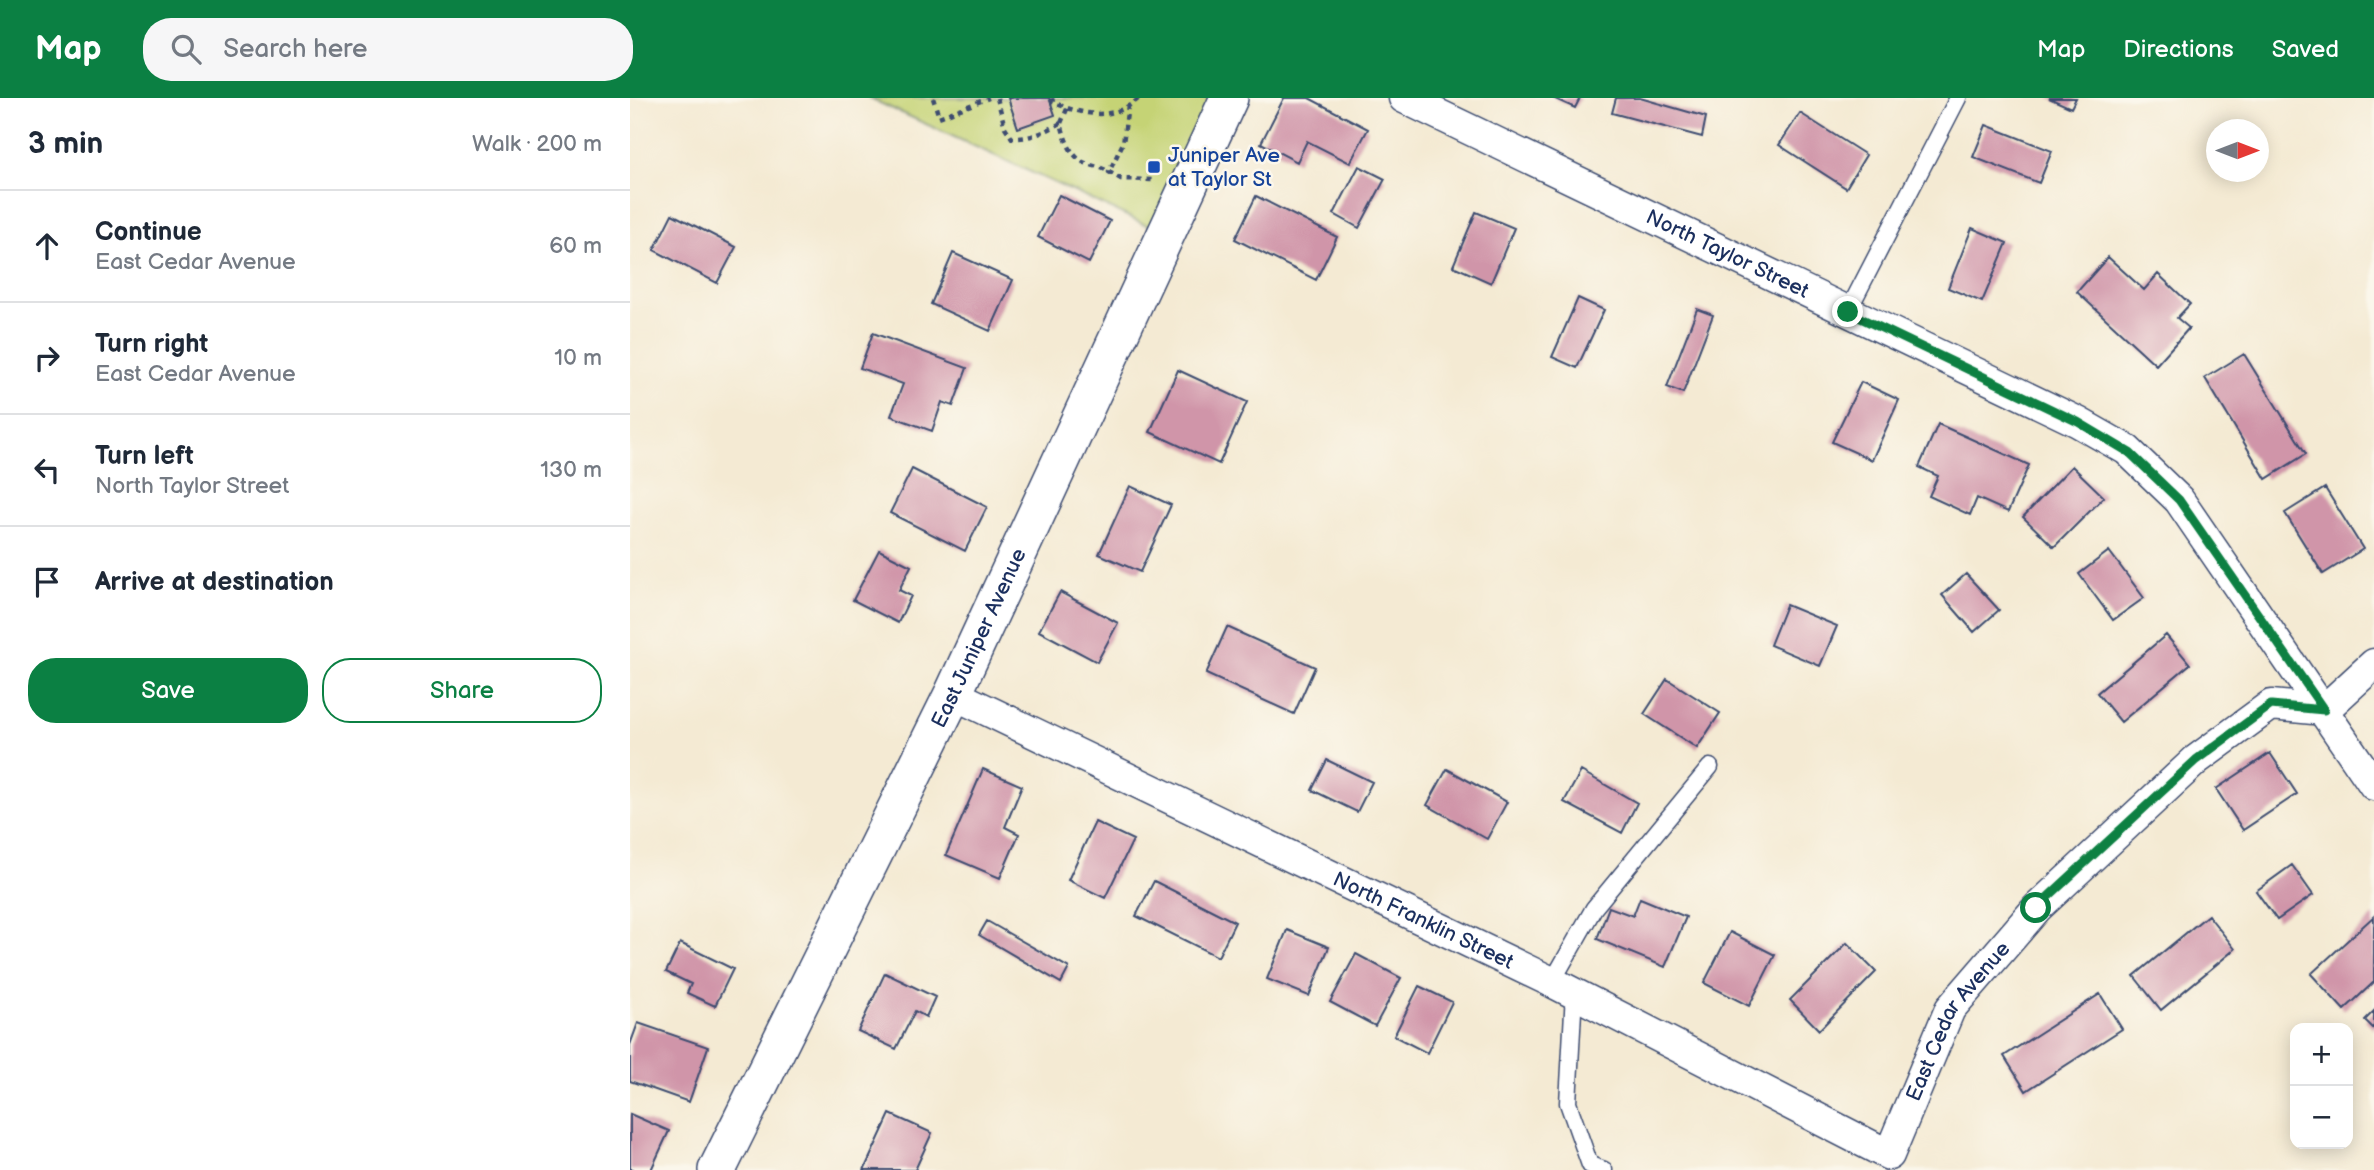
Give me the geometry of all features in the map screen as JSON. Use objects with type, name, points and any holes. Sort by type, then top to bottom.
[{"type":"street","name":"East Juniper Avenue","points":[[717,1170],[953,694],[1229,98]]},
{"type":"street","name":"North Taylor Street","points":[[1404,98],[2078,422],[2130,453],[2179,500],[2374,785]]},
{"type":"street","points":[[2324,710],[2374,664]]},
{"type":"street","name":"North Franklin Street","points":[[953,694],[1563,987],[1890,1163]]},
{"type":"street","name":"East Cedar Avenue","points":[[1890,1163],[1950,1009],[2036,908],[2196,760],[2271,705],[2324,710]]},
{"type":"lane","points":[[1848,312],[1958,98]]},
{"type":"lane","points":[[1604,1170],[1590,1165],[1568,1103],[1563,987],[1594,908],[1710,767]]},
{"type":"path","points":[[933,98],[939,117],[989,98]]},
{"type":"path","points":[[997,98],[1004,127],[1012,138],[1024,139],[1061,123]]},
{"type":"path","points":[[1052,98],[1053,102],[1090,115],[1108,113],[1139,98]]},
{"type":"path","points":[[1109,173],[1124,143],[1128,105]]},
{"type":"path","points":[[1067,108],[1061,123],[1069,147],[1077,157],[1121,179],[1165,180]]},
{"type":"green space","points":[[869,98],[1214,98],[1151,227]]},
{"type":"building","points":[[1008,98],[1049,98],[1055,115],[1018,128]]},
{"type":"building","points":[[1284,98],[1309,98],[1368,129],[1350,163],[1307,141],[1297,162],[1261,143]]},
{"type":"building","points":[[1553,98],[1580,98],[1575,108]]},
{"type":"building","points":[[1616,98],[1640,98],[1706,117],[1702,137],[1612,113]]},
{"type":"building","points":[[2049,98],[2076,98],[2071,108]]},
{"type":"building","points":[[1800,113],[1866,155],[1846,188],[1779,145]]},
{"type":"building","points":[[1986,125],[2052,151],[2039,183],[1973,157]]},
{"type":"building","points":[[1359,166],[1385,179],[1359,228],[1334,214]]},
{"type":"building","points":[[1059,195],[1110,221],[1089,263],[1038,237]]},
{"type":"building","points":[[1256,196],[1337,237],[1316,280],[1235,239]]},
{"type":"building","points":[[1476,212],[1514,228],[1491,283],[1453,266]]},
{"type":"building","points":[[672,214],[736,247],[717,283],[654,250]]},
{"type":"building","points":[[1972,228],[2007,243],[1982,302],[1948,288]]},
{"type":"building","points":[[953,253],[1013,280],[990,331],[931,304]]},
{"type":"building","points":[[2108,257],[2144,290],[2158,274],[2190,304],[2177,318],[2189,328],[2156,365],[2077,292]]},
{"type":"building","points":[[1578,298],[1604,310],[1577,368],[1552,357]]},
{"type":"building","points":[[1697,309],[1713,315],[1683,393],[1667,387]]},
{"type":"building","points":[[873,333],[967,368],[953,406],[942,402],[932,431],[891,416],[903,384],[860,368]]},
{"type":"building","points":[[2244,354],[2306,454],[2266,479],[2205,378]]},
{"type":"building","points":[[1178,370],[1247,402],[1219,464],[1150,432]]},
{"type":"building","points":[[1861,382],[1899,400],[1872,460],[1832,442]]},
{"type":"building","points":[[1938,424],[2029,465],[2008,512],[1977,498],[1970,515],[1929,496],[1938,476],[1919,467]]},
{"type":"building","points":[[2072,466],[2104,497],[2054,547],[2023,517]]},
{"type":"building","points":[[912,469],[987,507],[965,551],[890,513]]},
{"type":"building","points":[[1130,486],[1171,505],[1140,572],[1099,554]]},
{"type":"building","points":[[2325,488],[2363,549],[2323,574],[2285,513]]},
{"type":"building","points":[[879,550],[911,566],[899,590],[911,596],[898,623],[853,600]]},
{"type":"building","points":[[2109,551],[2144,598],[2113,620],[2079,574]]},
{"type":"building","points":[[1966,574],[1999,610],[1974,632],[1942,595]]},
{"type":"building","points":[[1060,592],[1118,623],[1097,662],[1039,631]]},
{"type":"building","points":[[1786,605],[1837,626],[1820,666],[1770,645]]},
{"type":"building","points":[[1227,627],[1315,667],[1294,714],[1206,674]]},
{"type":"building","points":[[2166,635],[2190,664],[2121,722],[2097,693]]},
{"type":"building","points":[[1667,679],[1720,713],[1697,748],[1644,714]]},
{"type":"building","points":[[2270,753],[2297,794],[2243,830],[2216,789]]},
{"type":"building","points":[[1327,760],[1372,782],[1357,812],[1312,790]]},
{"type":"building","points":[[983,769],[1022,786],[1005,827],[1019,834],[1000,878],[946,855]]},
{"type":"building","points":[[1447,769],[1507,802],[1487,839],[1427,805]]},
{"type":"building","points":[[1581,771],[1637,803],[1622,833],[1564,802]]},
{"type":"building","points":[[1095,822],[1133,840],[1105,898],[1068,880]]},
{"type":"building","points":[[2292,865],[2313,895],[2277,920],[2256,891]]},
{"type":"building","points":[[1154,881],[1235,922],[1218,957],[1136,916]]},
{"type":"building","points":[[1640,898],[1686,917],[1665,967],[1597,939],[1609,907],[1633,916]]},
{"type":"building","points":[[2208,915],[2235,949],[2161,1010],[2134,976]]},
{"type":"building","points":[[2374,916],[2374,982],[2344,1010],[2311,974]]},
{"type":"building","points":[[987,921],[1069,968],[1061,983],[979,935]]},
{"type":"building","points":[[1287,930],[1329,947],[1309,996],[1267,979]]},
{"type":"building","points":[[1730,932],[1775,955],[1749,1006],[1704,983]]},
{"type":"building","points":[[680,943],[733,969],[715,1006],[687,993],[691,984],[666,972]]},
{"type":"building","points":[[1847,943],[1876,972],[1819,1030],[1790,1000]]},
{"type":"building","points":[[1356,954],[1401,978],[1375,1026],[1330,1002]]},
{"type":"building","points":[[885,973],[935,997],[926,1017],[915,1011],[896,1049],[858,1031]]},
{"type":"building","points":[[1419,986],[1452,1002],[1427,1053],[1394,1036]]},
{"type":"building","points":[[2100,994],[2122,1029],[2026,1091],[2004,1056]]},
{"type":"building","points":[[2374,1011],[2374,1029],[2365,1020]]},
{"type":"building","points":[[638,1023],[708,1047],[689,1102],[630,1081],[630,1045]]},
{"type":"building","points":[[630,1114],[669,1131],[651,1170],[630,1170]]},
{"type":"building","points":[[890,1114],[932,1133],[915,1170],[864,1170]]},
{"type":"place","name":"Juniper Ave at Taylor St","points":[[1154,167]]},
{"type":"route","points":[[1848,312],[2078,422],[2127,450],[2179,500],[2324,710],[2271,705],[2196,760],[2036,908]]}]
